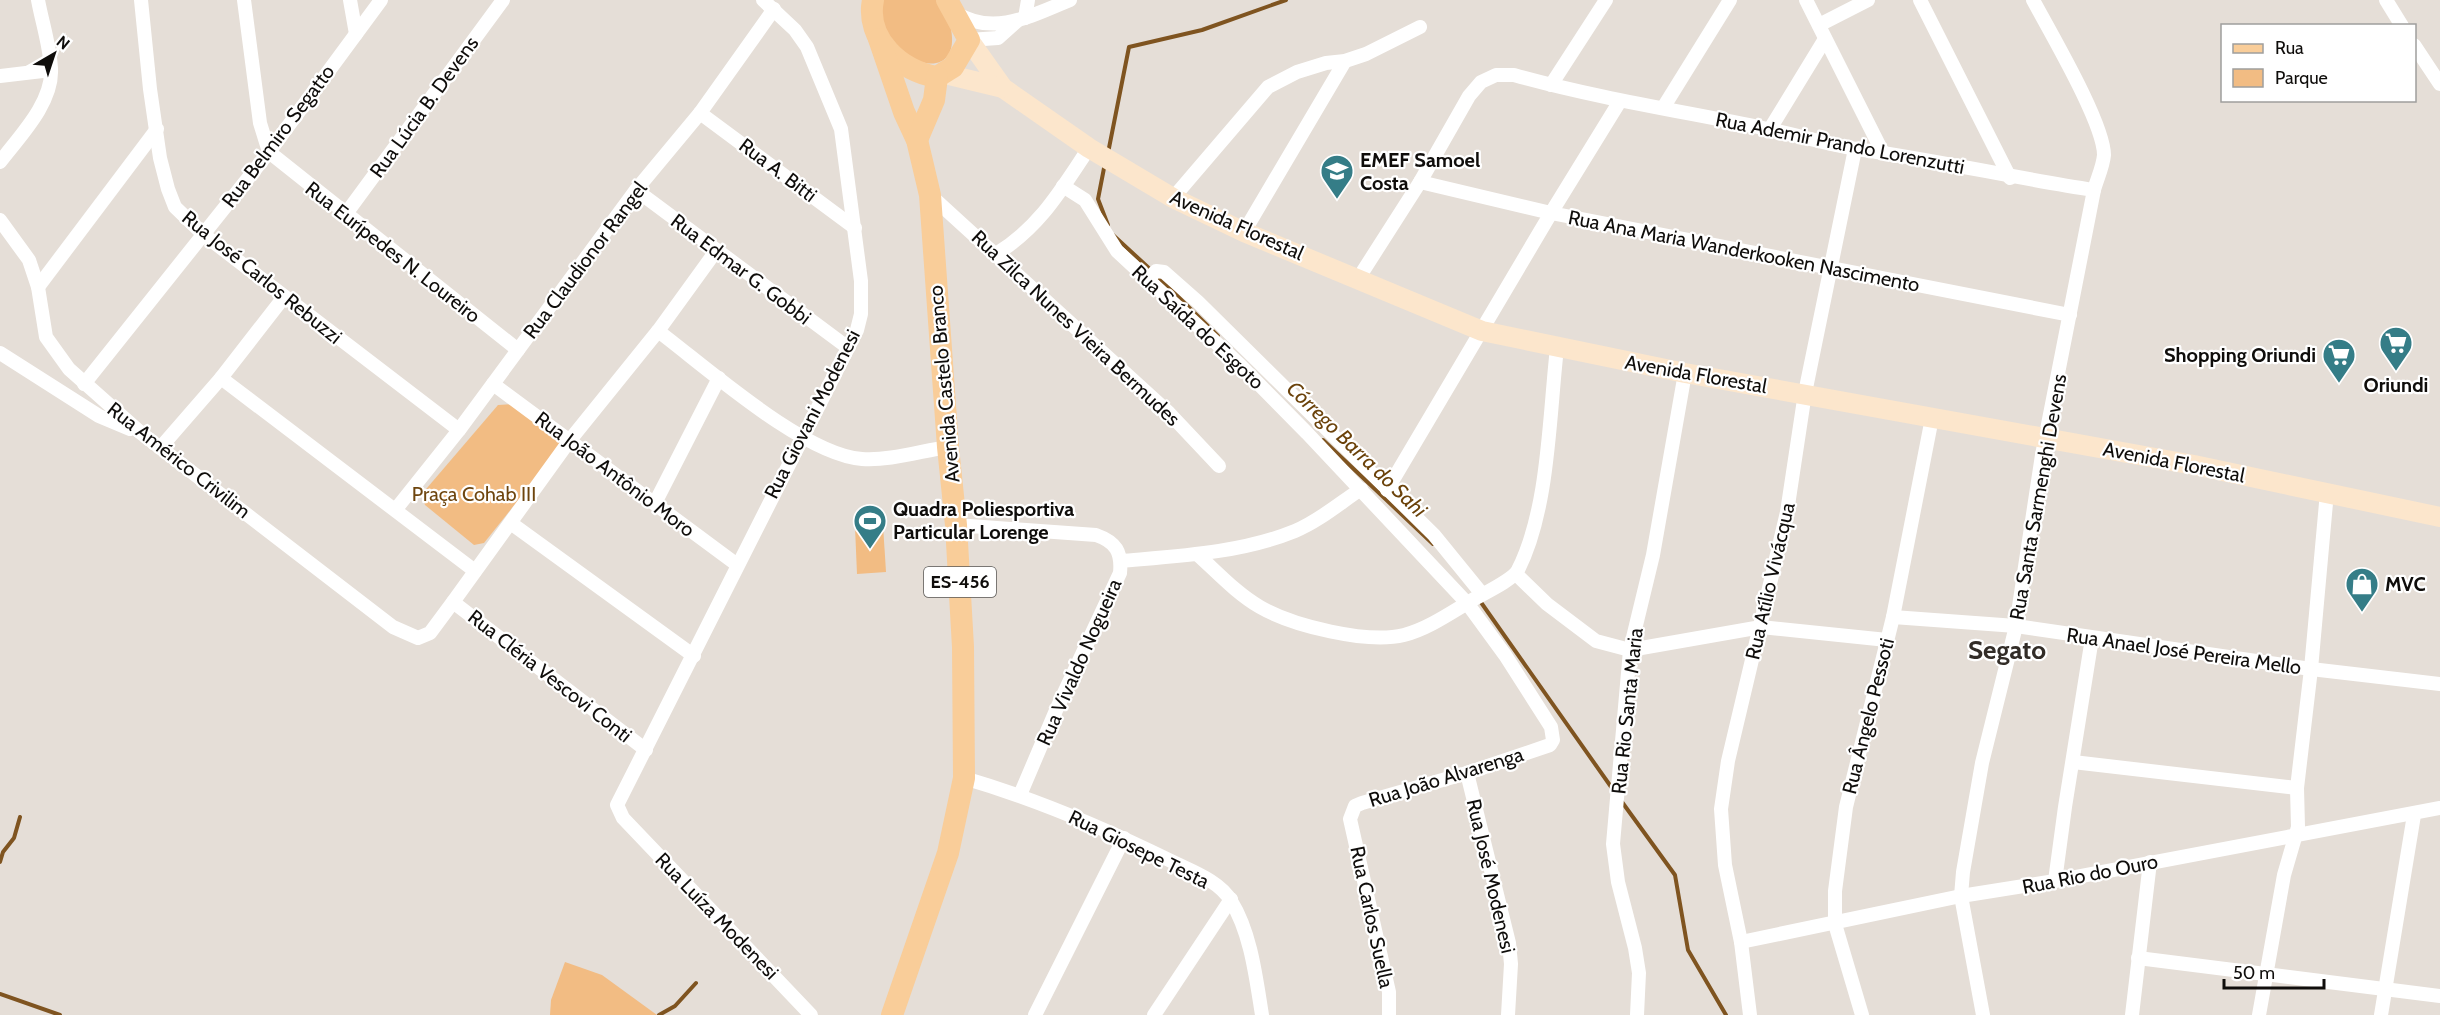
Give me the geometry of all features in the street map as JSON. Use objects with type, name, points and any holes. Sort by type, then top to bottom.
[{"type":"main road","name":"Avenida Castelo Branco","points":[[856,0],[876,31],[900,103],[918,140],[930,195],[948,447],[956,525],[963,646],[964,778],[948,853],[892,1015]]},
{"type":"main road","points":[[873,0],[876,31],[900,62],[921,73],[941,75],[953,67],[969,40],[951,6]]},
{"type":"main road","name":"Avenida Florestal","points":[[969,40],[1003,88],[1089,148],[1173,198],[1244,232],[1482,331],[1685,373],[2046,437],[2327,492],[2440,517]]},
{"type":"main road","points":[[918,140],[932,109],[941,75]]},
{"type":"main road","name":"Avenida Florestal","points":[[941,75],[1003,88]]},
{"type":"street","points":[[0,162],[36,112],[50,86],[51,70],[38,0]]},
{"type":"street","name":"Rua José Carlos Rebuzzi","points":[[141,0],[160,158],[175,207],[202,234],[459,430]]},
{"type":"street","points":[[243,0],[260,123],[269,152]]},
{"type":"street","points":[[350,0],[356,33]]},
{"type":"street","name":"Rua Belmiro Segatto","points":[[84,384],[269,152],[381,0]]},
{"type":"street","name":"Rua Lúcia B. Devens","points":[[345,215],[503,0]]},
{"type":"street","points":[[969,40],[998,38],[1021,20],[1028,0]]},
{"type":"street","points":[[951,6],[968,21],[996,25],[1021,20],[1070,0]]},
{"type":"street","points":[[1551,85],[1606,0]]},
{"type":"street","points":[[1664,108],[1730,0]]},
{"type":"street","points":[[1806,0],[1882,151]]},
{"type":"street","points":[[1819,25],[1868,0]]},
{"type":"street","points":[[1920,0],[2010,178]]},
{"type":"street","points":[[2033,0],[2087,104],[2101,139],[2104,155],[2094,190]]},
{"type":"street","points":[[2386,0],[2401,24]]},
{"type":"street","name":"Rua Claudionor Rangel","points":[[396,509],[459,430],[636,190],[700,113],[768,4]]},
{"type":"street","name":"Rua Giovani Modenesi","points":[[623,818],[617,805],[694,656],[736,564],[856,330],[861,314],[861,281],[841,129],[807,47],[768,4]]},
{"type":"street","points":[[1173,198],[1268,87],[1316,66],[1346,61],[1420,27]]},
{"type":"street","points":[[1770,129],[1825,39]]},
{"type":"street","points":[[2416,47],[2440,84]]},
{"type":"street","points":[[1244,232],[1346,61]]},
{"type":"street","points":[[0,76],[51,70]]},
{"type":"street","name":"Rua Ademir Prando Lorenzutti","points":[[1358,279],[1420,182],[1469,96],[1481,82],[1496,75],[1514,75],[1620,101],[1770,129],[1856,149],[1882,151],[2010,178],[2094,190]]},
{"type":"street","points":[[1388,489],[1620,101]]},
{"type":"street","name":"Rua A. Bitti","points":[[700,113],[855,228]]},
{"type":"street","points":[[38,287],[156,129]]},
{"type":"street","points":[[996,254],[1033,228],[1089,148]]},
{"type":"street","name":"Rua Atílio Vivácqua","points":[[1750,1015],[1741,942],[1725,865],[1721,809],[1728,762],[1787,512],[1805,393],[1856,149]]},
{"type":"street","name":"Rua Eurípedes N. Loureiro","points":[[269,152],[345,215],[518,350]]},
{"type":"street","name":"Rua Ana Maria Wanderkooken Nascimento","points":[[1420,182],[1551,213],[2070,315]]},
{"type":"street","name":"Rua Saída do Esgoto","points":[[1063,186],[1085,200],[1117,251],[1248,374],[1362,489],[1467,603],[1542,711],[1554,734],[1550,745]]},
{"type":"street","name":"Rua Edmar G. Gobbi","points":[[636,190],[847,347]]},
{"type":"street","name":"Rua Santa Sarmenghi Devens","points":[[1983,1015],[1961,896],[1982,763],[2016,626],[2046,437],[2094,190]]},
{"type":"street","name":"Rua Zilca Nunes Vieira Bermudes","points":[[930,195],[1169,413],[1219,466]]},
{"type":"street","name":"Rua Américo Crivilim","points":[[0,220],[29,260],[38,287],[46,337],[56,353],[84,384],[141,433],[393,627],[418,638],[429,633],[453,602]]},
{"type":"street","points":[[453,602],[512,524],[570,440],[658,331],[716,251]]},
{"type":"street","points":[[1148,279],[1156,271],[1164,272],[1198,302],[1434,535],[1482,594]]},
{"type":"street","points":[[161,447],[221,378],[284,297]]},
{"type":"street","points":[[658,331],[800,437],[841,454],[862,459],[948,447]]},
{"type":"street","points":[[1197,554],[1243,596],[1280,616],[1344,634],[1380,639],[1420,630],[1516,574],[1530,544],[1540,500],[1557,348]]},
{"type":"street","points":[[0,353],[99,416],[141,433]]},
{"type":"street","name":"Rua Rio Santa Maria","points":[[1637,1015],[1639,973],[1615,864],[1617,798],[1630,650],[1653,555],[1685,373]]},
{"type":"street","points":[[221,378],[475,571]]},
{"type":"street","points":[[655,503],[719,378]]},
{"type":"street","name":"Rua João Antônio Moro","points":[[493,384],[736,564]]},
{"type":"street","name":"Rua Ângelo Pessoti","points":[[1862,1015],[1835,924],[1835,891],[1846,807],[1893,617],[1932,417]]},
{"type":"street","points":[[1121,561],[1197,554],[1296,531],[1362,489]]},
{"type":"street","points":[[2259,1015],[2284,875],[2299,817],[2297,788],[2311,669],[2327,492]]},
{"type":"street","points":[[512,524],[694,656]]},
{"type":"street","name":"Rua Vivaldo Nogueira","points":[[956,525],[1096,535],[1109,540],[1117,548],[1121,561],[1120,573],[1057,708],[1020,795]]},
{"type":"street","points":[[1516,574],[1547,604],[1596,641],[1630,650],[1761,627],[1887,640]]},
{"type":"street","name":"Rua Cléria Vescovi Conti","points":[[453,602],[646,750]]},
{"type":"street","name":"Rua Anael José Pereira Mello","points":[[1893,617],[2016,626],[2311,669],[2440,684]]},
{"type":"street","points":[[2055,881],[2092,638]]},
{"type":"street","name":"Rua João Alvarenga","points":[[1350,819],[1355,807],[1362,803],[1467,773],[1550,745]]},
{"type":"street","points":[[2073,762],[2297,788]]},
{"type":"street","name":"Rua José Modenesi","points":[[1467,773],[1509,943],[1511,964],[1508,1014]]},
{"type":"street","name":"Rua Giosepe Testa","points":[[964,778],[1020,795],[1124,838],[1203,878],[1231,899],[1244,930],[1262,1015]]},
{"type":"street","name":"Rua Rio do Ouro","points":[[1741,942],[1961,896],[2055,881],[2414,815],[2440,808]]},
{"type":"street","points":[[2381,1015],[2402,901],[2414,815]]},
{"type":"street","name":"Rua Luíza Modenesi","points":[[623,818],[811,1015]]},
{"type":"street","name":"Rua Carlos Suella","points":[[1350,819],[1389,992],[1389,1015]]},
{"type":"street","points":[[1035,1015],[1124,838]]},
{"type":"street","points":[[2132,1015],[2150,862]]},
{"type":"street","points":[[1154,1015],[1231,899]]},
{"type":"street","points":[[2138,958],[2440,996]]},
{"type":"street","points":[[1508,1014],[1523,1015]]},
{"type":"green space","points":[[882,0],[936,0],[951,29],[951,49],[944,60],[932,64],[917,61],[903,52],[890,38],[883,21]]},
{"type":"green space","name":"Praça Cohab III","points":[[512,404],[561,439],[555,454],[484,543],[474,545],[425,505],[421,495],[498,405]]},
{"type":"green space","name":"Quadra Poliesportiva Particular Lorenge","points":[[883,525],[886,572],[857,574],[855,527]]},
{"type":"green space","points":[[565,962],[602,975],[657,1015],[550,1015],[551,1000]]},
{"type":"waterway","name":"Córrego Barra do Sahi","points":[[1108,153],[1129,47],[1202,30],[1286,0]]},
{"type":"waterway","name":"Córrego Barra do Sahi","points":[[1105,163],[1098,199],[1108,225]]},
{"type":"waterway","name":"Córrego Barra do Sahi","points":[[1113,235],[1151,270]]},
{"type":"waterway","name":"Córrego Barra do Sahi","points":[[1157,276],[1218,336]]},
{"type":"waterway","name":"Córrego Barra do Sahi","points":[[1323,440],[1433,544]]},
{"type":"waterway","name":"Córrego Barra do Sahi","points":[[1480,601],[1614,791]]},
{"type":"waterway","name":"Córrego Barra do Sahi","points":[[1622,802],[1675,875],[1688,950],[1726,1015]]},
{"type":"waterway","points":[[0,862],[3,852],[14,838],[20,817]]},
{"type":"waterway","points":[[659,1015],[675,1006],[696,983]]},
{"type":"waterway","points":[[0,994],[60,1015]]},
{"type":"place","name":"EMEF Samoel Costa","points":[[1337,200]]},
{"type":"place","name":"Oriundi","points":[[2396,372]]},
{"type":"place","name":"Shopping Oriundi","points":[[2339,384]]},
{"type":"place","name":"Quadra Poliesportiva Particular Lorenge","points":[[870,550]]},
{"type":"place","name":"MVC","points":[[2362,613]]},
{"type":"district","name":"Segato","points":[[2007,650]]}]
